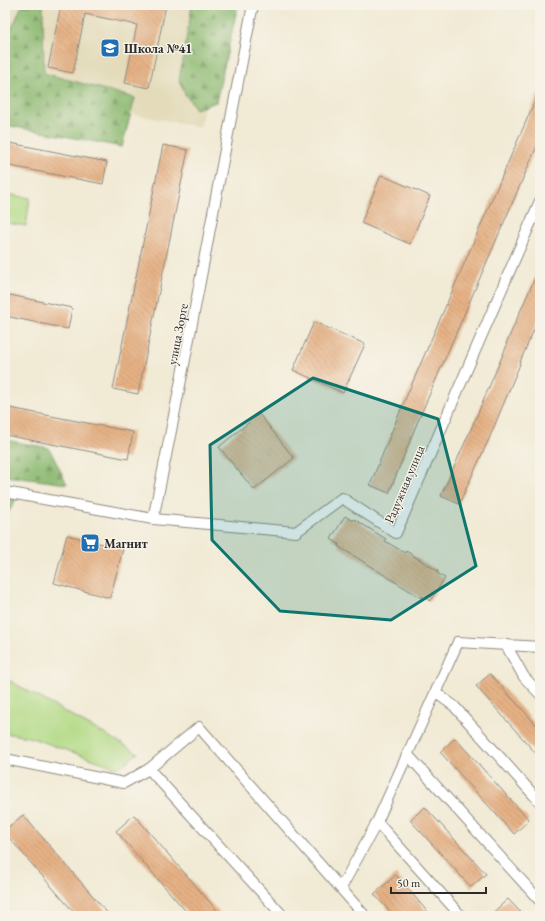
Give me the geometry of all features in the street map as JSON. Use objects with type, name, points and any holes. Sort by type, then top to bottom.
[{"type":"street","name":"улица Зорге","points":[[153,519],[175,416],[253,5]]},
{"type":"street","name":"Радужная улица","points":[[153,519],[296,532],[342,498],[396,533],[540,201]]},
{"type":"street","points":[[5,492],[153,519]]},
{"type":"street","points":[[342,888],[377,822],[458,642],[540,647]]},
{"type":"street","points":[[506,645],[524,677],[540,694]]},
{"type":"street","points":[[436,693],[454,706],[540,802]]},
{"type":"street","points":[[5,759],[124,783],[149,769],[198,727],[342,888],[365,916]]},
{"type":"street","points":[[408,755],[540,901]]},
{"type":"street","points":[[149,769],[283,916]]},
{"type":"street","points":[[377,822],[461,916]]},
{"type":"highlighted area","points":[[313,378],[438,419],[476,566],[391,620],[280,611],[212,540],[210,445]]},
{"type":"shaded area","name":"Школа №41","points":[[5,5],[224,5],[200,127],[5,90]]},
{"type":"green space","points":[[22,5],[43,5],[44,73],[135,98],[122,147],[5,125],[5,44]]},
{"type":"green space","points":[[192,5],[238,5],[216,102],[196,109],[185,94],[179,80]]},
{"type":"green space","points":[[5,194],[30,198],[26,226],[5,223]]},
{"type":"green space","points":[[5,440],[49,448],[67,484],[5,476]]},
{"type":"green space","points":[[5,497],[16,499],[5,519]]},
{"type":"green space","points":[[5,678],[138,753],[118,768],[29,737],[5,733]]},
{"type":"building","points":[[61,5],[166,5],[149,88],[125,83],[137,25],[85,14],[73,73],[48,68]]},
{"type":"building","points":[[540,89],[540,139],[415,428],[389,493],[370,485],[401,409]]},
{"type":"building","points":[[5,142],[107,162],[103,184],[5,165]]},
{"type":"building","points":[[163,145],[188,150],[138,394],[113,389]]},
{"type":"building","points":[[381,175],[430,196],[410,244],[361,223]]},
{"type":"building","points":[[540,266],[540,316],[489,439],[459,504],[441,496]]},
{"type":"building","points":[[5,294],[72,308],[68,329],[5,316]]},
{"type":"building","points":[[314,322],[365,344],[343,393],[293,370]]},
{"type":"building","points":[[5,407],[133,432],[128,459],[5,435]]},
{"type":"building","points":[[259,414],[294,458],[254,490],[219,447]]},
{"type":"building","points":[[345,516],[353,521],[354,519],[405,553],[406,551],[438,571],[437,573],[445,578],[430,601],[422,596],[421,598],[338,546],[339,544],[331,539]]},
{"type":"building","points":[[67,535],[123,549],[110,598],[54,583]]},
{"type":"building","points":[[490,674],[540,729],[540,758],[476,686]]},
{"type":"building","points":[[455,738],[529,820],[514,834],[440,752]]},
{"type":"building","points":[[425,807],[486,874],[471,887],[410,820]]},
{"type":"building","points":[[23,815],[110,916],[77,916],[5,833],[5,830]]},
{"type":"building","points":[[134,815],[222,916],[190,916],[116,831]]},
{"type":"building","points":[[396,875],[431,916],[394,916],[374,894]]},
{"type":"building","points":[[508,899],[524,916],[489,916]]},
{"type":"place","name":"Школа №41","points":[[110,48]]},
{"type":"place","name":"Магнит","points":[[90,543]]}]
